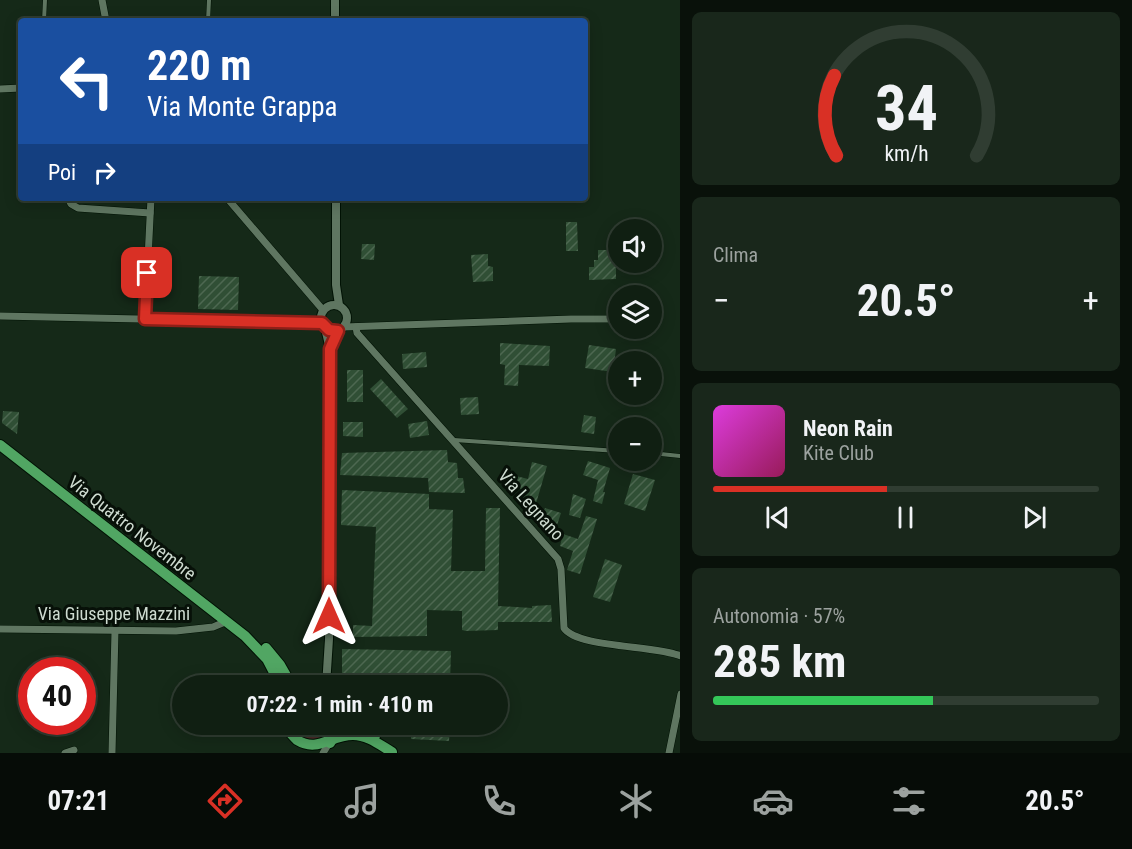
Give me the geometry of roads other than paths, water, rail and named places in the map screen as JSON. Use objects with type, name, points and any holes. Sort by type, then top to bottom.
[{"type":"main road","name":"Via Quattro Novembre","points":[[0,446],[225,622],[273,655],[285,675]]},
{"type":"main road","name":"Via Quattro Novembre","points":[[245,636],[267,659],[275,675]]},
{"type":"main road","points":[[293,735],[308,750],[327,747],[344,736],[354,735],[371,739],[392,752]]},
{"type":"main road","points":[[372,735],[392,752]]},
{"type":"street","points":[[102,0],[105,18]]},
{"type":"street","points":[[335,0],[335,18]]},
{"type":"street","points":[[0,89],[18,88]]},
{"type":"street","points":[[70,201],[78,208],[150,213]]},
{"type":"street","points":[[145,319],[151,201]]},
{"type":"street","points":[[229,201],[326,308]]},
{"type":"street","points":[[330,349],[348,319],[339,305],[336,285],[336,201]]},
{"type":"street","points":[[326,675],[329,639],[330,349],[321,316],[336,285]]},
{"type":"street","points":[[326,308],[339,305]]},
{"type":"street","points":[[0,316],[323,325],[341,329],[571,319],[608,320]]},
{"type":"street","name":"Via Legnano","points":[[356,327],[357,333],[558,559],[561,570],[564,628],[567,633],[587,640],[680,656]]},
{"type":"street","name":"Via Giuseppe Mazzini","points":[[0,629],[190,631],[213,627],[225,622]]},
{"type":"street","points":[[112,753],[115,631]]},
{"type":"street","points":[[669,753],[680,699]]},
{"type":"street","points":[[65,753],[74,750]]},
{"type":"lane","points":[[44,18],[45,0]]},
{"type":"lane","points":[[208,18],[209,0]]},
{"type":"lane","points":[[453,440],[608,450]]},
{"type":"lane","points":[[662,454],[680,456]]}]
